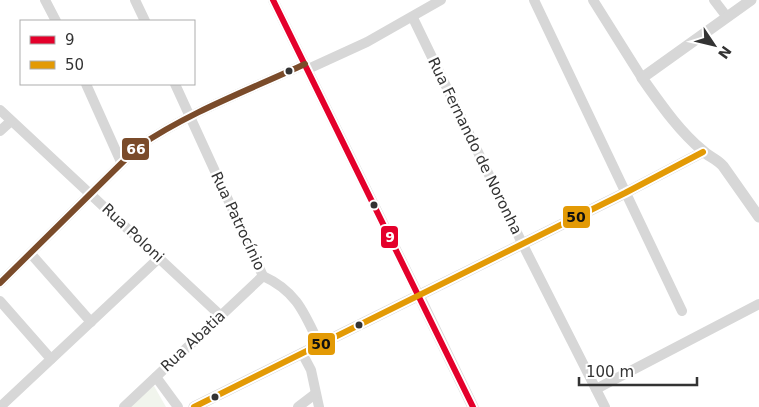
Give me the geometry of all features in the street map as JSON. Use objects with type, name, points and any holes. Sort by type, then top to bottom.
[{"type":"street","points":[[45,0],[55,20]]},
{"type":"street","points":[[135,0],[145,20]]},
{"type":"street","points":[[273,0],[473,407]]},
{"type":"street","points":[[0,283],[92,194],[121,162],[156,134],[190,116],[367,42],[413,18],[441,0]]},
{"type":"street","points":[[534,0],[682,311]]},
{"type":"street","points":[[593,0],[642,78],[671,117],[703,152],[718,161],[759,217]]},
{"type":"street","points":[[714,0],[727,18]]},
{"type":"street","points":[[642,78],[751,0]]},
{"type":"street","name":"Rua Fernando de Noronha","points":[[413,18],[522,243],[605,407]]},
{"type":"street","points":[[86,85],[121,162]]},
{"type":"street","name":"Rua Patrocínio","points":[[175,85],[263,276],[278,283],[295,298],[319,344]]},
{"type":"street","name":"Rua Poloni","points":[[0,110],[160,257],[221,316]]},
{"type":"street","points":[[0,131],[11,121]]},
{"type":"street","points":[[194,407],[625,193],[703,152]]},
{"type":"street","points":[[31,254],[91,322]]},
{"type":"street","points":[[0,407],[160,257]]},
{"type":"street","name":"Rua Abatia","points":[[124,407],[263,276]]},
{"type":"street","points":[[0,301],[51,359]]},
{"type":"street","points":[[596,388],[759,304]]},
{"type":"street","points":[[302,353],[311,370],[319,407]]},
{"type":"street","points":[[156,377],[178,407]]},
{"type":"street","points":[[298,407],[315,394]]},
{"type":"shaded area","points":[[154,386],[166,407],[127,407]]},
{"type":"transit line","name":"9","points":[[273,0],[473,407]]},
{"type":"transit line","name":"66","points":[[0,283],[138,147],[198,112],[305,64]]},
{"type":"transit line","name":"50","points":[[194,407],[625,193],[703,152]]}]
